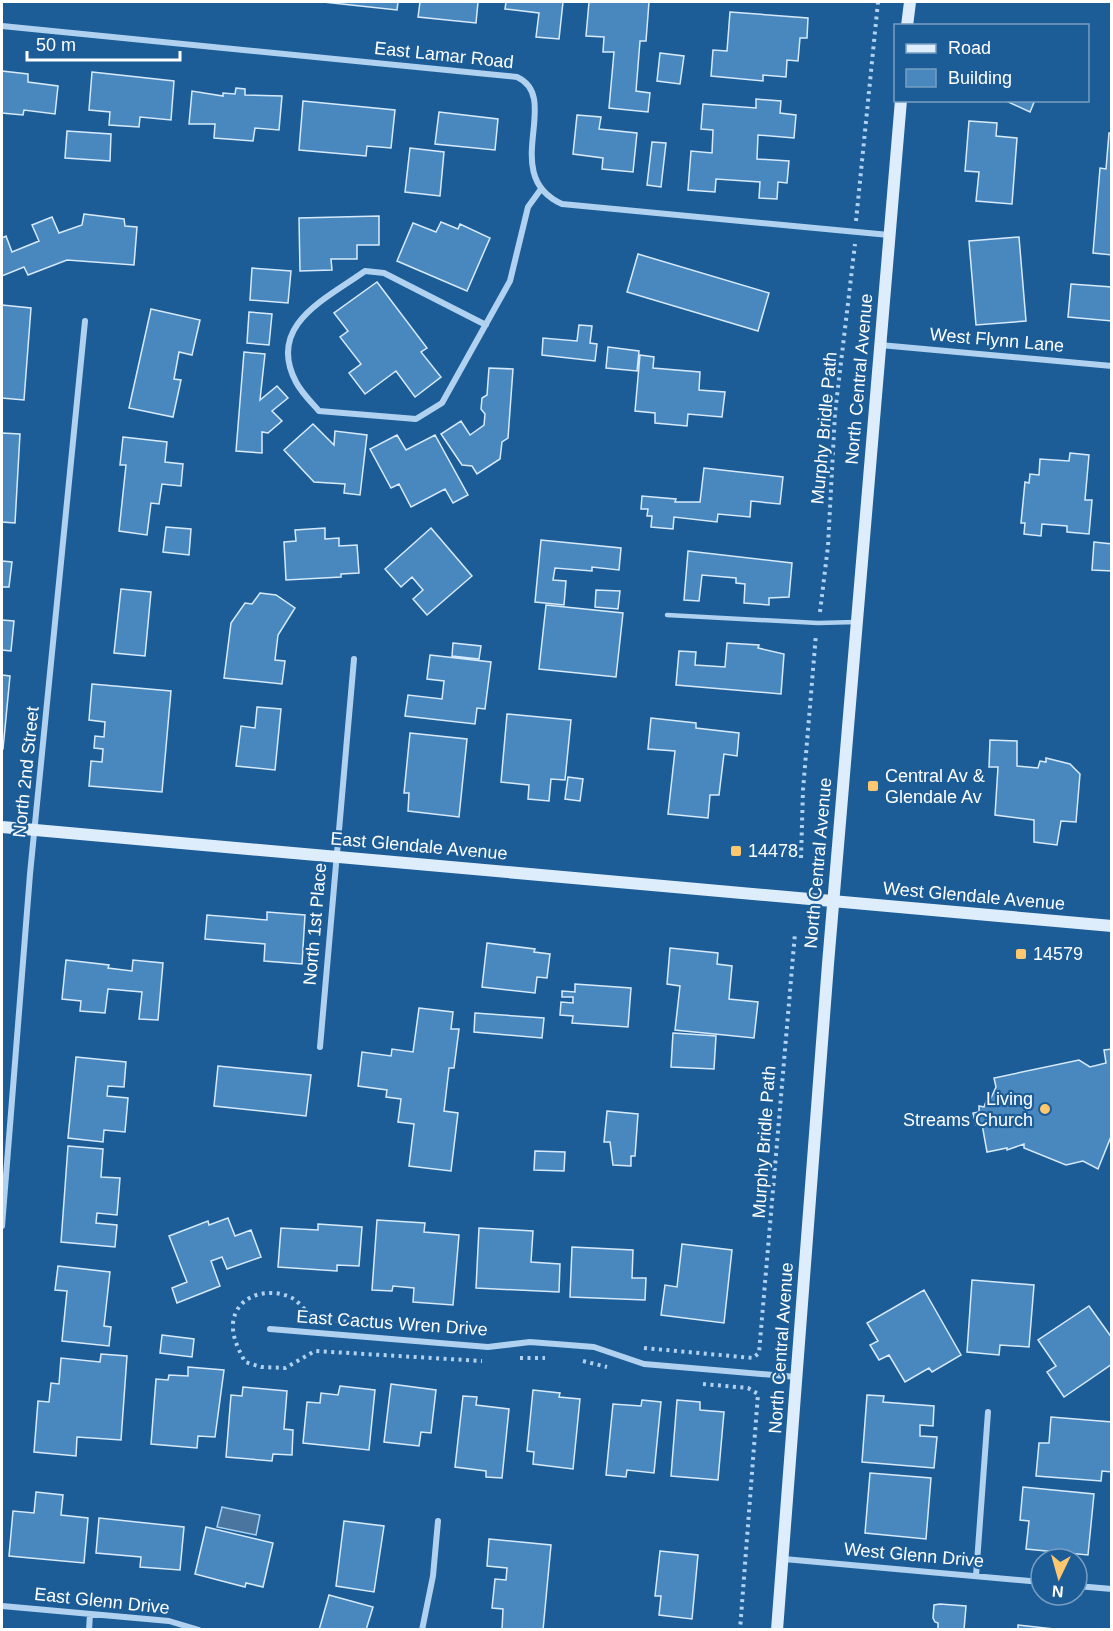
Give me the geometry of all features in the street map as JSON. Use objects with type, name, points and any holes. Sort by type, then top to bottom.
[{"type":"main road","points":[[908,24],[910,2]]},
{"type":"main road","name":"North Central Avenue","points":[[777,1629],[833,901],[901,102]]},
{"type":"main road","name":"East Glendale Avenue","points":[[2,827],[833,901]]},
{"type":"main road","name":"West Glendale Avenue","points":[[833,901],[1112,926]]},
{"type":"street","name":"East Lamar Road","points":[[2,26],[517,77],[528,85],[535,99],[530,161],[541,189]]},
{"type":"street","points":[[486,325],[384,273],[365,271],[300,318],[289,336],[286,356],[296,383],[319,411],[416,419],[442,404],[486,325],[510,281],[528,207],[541,189],[556,201],[573,207],[889,235]]},
{"type":"street","name":"North 2nd Street","points":[[2,1226],[35,831],[85,321]]},
{"type":"street","name":"West Flynn Lane","points":[[880,345],[1112,366]]},
{"type":"street","name":"North 1st Place","points":[[320,1047],[354,659]]},
{"type":"street","name":"East Cactus Wren Drive","points":[[270,1329],[488,1347],[530,1342],[594,1347],[644,1364],[797,1377]]},
{"type":"street","points":[[976,1576],[988,1412]]},
{"type":"street","points":[[422,1629],[433,1576],[438,1521]]},
{"type":"street","name":"West Glenn Drive","points":[[784,1559],[1029,1581]]},
{"type":"street","points":[[1089,1587],[1112,1589]]},
{"type":"street","name":"East Glenn Drive","points":[[2,1605],[168,1621],[199,1629]]},
{"type":"street","points":[[89,1629],[90,1614]]},
{"type":"lane","points":[[667,615],[818,623],[856,621]]},
{"type":"path","name":"Murphy Bridle Path","points":[[801,858],[803,790],[818,623],[828,546],[835,413],[856,232],[856,205],[878,2]]},
{"type":"path","name":"Murphy Bridle Path","points":[[759,1353],[795,933]]},
{"type":"path","points":[[740,1629],[758,1394],[753,1391]]},
{"type":"water","points":[[222,1507],[260,1515],[256,1535],[217,1527]]},
{"type":"building","points":[[323,2],[398,2],[397,10]]},
{"type":"building","points":[[420,2],[478,2],[476,23],[418,17]]},
{"type":"building","points":[[506,2],[563,2],[559,39],[536,37],[539,13],[505,9]]},
{"type":"building","points":[[589,2],[649,2],[646,41],[640,41],[636,91],[650,93],[648,112],[609,108],[614,52],[603,52],[604,37],[586,36]]},
{"type":"building","points":[[730,12],[808,18],[807,38],[800,38],[798,61],[787,60],[786,77],[763,75],[763,81],[711,76],[713,50],[727,51]]},
{"type":"building","points":[[660,53],[684,56],[680,84],[657,81]]},
{"type":"building","points":[[2,71],[28,74],[28,82],[58,86],[55,114],[24,110],[23,115],[2,113]]},
{"type":"building","points":[[92,72],[174,81],[171,120],[140,117],[139,127],[109,125],[110,112],[89,110]]},
{"type":"building","points":[[236,88],[245,89],[245,95],[282,96],[279,130],[255,128],[253,141],[214,138],[215,124],[189,124],[192,91],[223,96],[223,93],[235,94]]},
{"type":"building","points":[[756,99],[781,101],[780,113],[796,115],[794,138],[758,135],[757,159],[789,161],[787,183],[778,182],[777,199],[759,198],[760,182],[716,179],[715,192],[688,190],[691,151],[712,153],[713,130],[701,129],[703,104],[756,108]]},
{"type":"building","points":[[303,101],[395,110],[391,148],[367,146],[366,156],[299,150]]},
{"type":"building","points":[[1008,102],[1034,102],[1030,112]]},
{"type":"building","points":[[439,112],[498,119],[495,150],[435,144]]},
{"type":"building","points":[[577,115],[601,117],[599,129],[637,133],[633,172],[602,169],[603,158],[573,154]]},
{"type":"building","points":[[969,121],[997,123],[996,136],[1017,138],[1012,204],[976,201],[979,172],[965,171]]},
{"type":"building","points":[[67,131],[111,134],[110,161],[65,158]]},
{"type":"building","points":[[1109,133],[1112,133],[1112,255],[1093,253],[1100,168],[1106,169]]},
{"type":"building","points":[[652,142],[666,143],[661,187],[647,185]]},
{"type":"building","points":[[410,148],[444,152],[440,196],[405,192]]},
{"type":"building","points":[[84,214],[124,219],[125,226],[137,227],[134,265],[67,260],[28,275],[24,267],[2,276],[2,238],[6,236],[12,252],[39,241],[32,225],[52,217],[59,233],[82,225]]},
{"type":"building","points":[[379,216],[379,245],[357,245],[357,259],[331,259],[332,270],[300,271],[299,218]]},
{"type":"building","points":[[441,222],[458,229],[460,224],[490,238],[467,291],[397,261],[413,223],[436,232]]},
{"type":"building","points":[[1019,237],[1026,321],[976,325],[969,241]]},
{"type":"building","points":[[638,254],[769,293],[758,331],[627,292]]},
{"type":"building","points":[[252,268],[291,271],[288,303],[250,300]]},
{"type":"building","points":[[377,282],[427,348],[421,352],[441,377],[415,397],[396,371],[365,394],[349,373],[361,364],[340,337],[348,331],[334,313]]},
{"type":"building","points":[[1071,284],[1112,287],[1112,321],[1068,317]]},
{"type":"building","points":[[2,305],[31,308],[24,400],[2,398]]},
{"type":"building","points":[[151,309],[200,320],[192,355],[179,352],[174,379],[181,380],[173,417],[129,408]]},
{"type":"building","points":[[249,312],[272,314],[269,345],[247,343]]},
{"type":"building","points":[[579,325],[592,326],[590,343],[597,344],[595,361],[542,355],[543,338],[577,341]]},
{"type":"building","points":[[608,347],[639,351],[637,371],[606,368]]},
{"type":"building","points":[[244,352],[265,354],[260,400],[277,386],[288,398],[272,411],[282,421],[268,433],[262,432],[262,453],[236,451]]},
{"type":"building","points":[[640,355],[654,357],[653,368],[700,372],[699,390],[725,392],[722,417],[688,414],[687,426],[655,423],[655,413],[635,411]]},
{"type":"building","points":[[489,368],[513,369],[508,438],[502,442],[500,459],[477,474],[472,466],[462,465],[441,434],[461,421],[470,435],[484,425],[485,414],[481,409],[482,398],[487,395]]},
{"type":"building","points":[[313,424],[334,445],[335,431],[367,435],[360,495],[344,493],[345,484],[314,482],[284,450]]},
{"type":"building","points":[[2,433],[20,434],[15,523],[2,522]]},
{"type":"building","points":[[397,435],[406,450],[435,435],[468,495],[453,503],[445,489],[411,507],[399,484],[391,488],[370,449]]},
{"type":"building","points":[[123,437],[167,442],[165,462],[183,464],[181,486],[162,484],[159,504],[151,503],[147,535],[119,531],[126,465],[120,465]]},
{"type":"building","points":[[1070,453],[1089,455],[1085,500],[1092,500],[1089,534],[1067,532],[1067,526],[1042,524],[1041,536],[1024,534],[1025,523],[1021,523],[1025,482],[1029,483],[1030,474],[1039,475],[1040,459],[1069,461]]},
{"type":"building","points":[[704,468],[783,477],[780,504],[751,501],[750,517],[718,514],[717,522],[674,517],[673,529],[651,527],[652,516],[647,516],[648,509],[641,509],[642,496],[676,499],[675,502],[700,502]]},
{"type":"building","points":[[166,527],[191,529],[189,555],[163,552]]},
{"type":"building","points":[[325,528],[325,539],[339,538],[339,546],[357,545],[359,573],[341,574],[341,577],[286,580],[284,542],[296,541],[295,530]]},
{"type":"building","points":[[431,528],[472,576],[427,615],[413,599],[423,590],[412,577],[401,587],[385,569]]},
{"type":"building","points":[[541,540],[621,548],[619,570],[592,567],[592,571],[555,568],[553,580],[566,581],[564,605],[535,602]]},
{"type":"building","points":[[1094,542],[1112,544],[1112,571],[1092,570]]},
{"type":"building","points":[[688,551],[792,563],[789,597],[769,598],[769,605],[744,603],[745,584],[736,583],[736,578],[702,575],[699,601],[684,600]]},
{"type":"building","points":[[2,561],[12,562],[9,587],[2,587]]},
{"type":"building","points":[[121,589],[151,592],[145,656],[114,653]]},
{"type":"building","points":[[596,590],[620,591],[618,609],[595,607]]},
{"type":"building","points":[[260,593],[276,595],[295,608],[278,635],[275,660],[285,661],[282,684],[224,678],[231,623],[245,603],[252,604]]},
{"type":"building","points":[[546,605],[623,613],[616,677],[539,669]]},
{"type":"building","points":[[2,620],[14,621],[11,651],[2,650]]},
{"type":"building","points":[[453,643],[481,646],[479,659],[452,656]]},
{"type":"building","points":[[727,643],[759,645],[758,648],[784,654],[781,694],[676,685],[679,651],[696,652],[695,665],[725,667]]},
{"type":"building","points":[[430,655],[491,662],[485,709],[477,708],[475,724],[405,716],[408,695],[442,699],[444,681],[427,679]]},
{"type":"building","points":[[2,675],[10,676],[3,749],[2,749]]},
{"type":"building","points":[[92,684],[171,691],[162,792],[89,786],[91,761],[102,762],[103,749],[94,748],[95,736],[104,737],[105,722],[89,720]]},
{"type":"building","points":[[257,707],[281,709],[275,770],[236,766],[241,726],[255,728]]},
{"type":"building","points":[[507,714],[571,720],[565,780],[551,779],[549,801],[528,799],[529,785],[501,782]]},
{"type":"building","points":[[651,718],[696,723],[696,728],[739,733],[737,756],[724,754],[719,795],[710,795],[708,818],[668,814],[675,751],[648,749]]},
{"type":"building","points":[[410,733],[467,739],[459,817],[408,811],[409,793],[404,793]]},
{"type":"building","points":[[990,740],[1017,741],[1017,766],[1038,768],[1040,761],[1046,762],[1046,758],[1070,764],[1080,774],[1076,822],[1061,821],[1057,845],[1034,842],[1034,820],[995,815],[998,767],[989,767]]},
{"type":"building","points":[[568,777],[583,779],[580,801],[565,799]]},
{"type":"building","points":[[267,912],[305,915],[302,964],[264,961],[265,944],[205,939],[207,915],[267,920]]},
{"type":"building","points":[[487,943],[535,949],[534,952],[550,954],[547,978],[537,977],[535,993],[482,987]]},
{"type":"building","points":[[670,948],[718,953],[717,964],[732,966],[729,999],[758,1002],[754,1038],[675,1030],[680,986],[667,984]]},
{"type":"building","points":[[66,960],[109,965],[108,968],[132,971],[133,960],[163,963],[158,1020],[139,1019],[142,992],[108,989],[105,1013],[80,1011],[81,1001],[62,999]]},
{"type":"building","points":[[575,984],[631,988],[628,1027],[572,1023],[573,1016],[560,1015],[561,1002],[573,1003],[573,997],[562,997],[562,991],[575,992]]},
{"type":"building","points":[[419,1008],[453,1012],[451,1029],[459,1029],[454,1068],[449,1068],[444,1111],[458,1113],[451,1171],[409,1166],[414,1124],[398,1122],[401,1099],[386,1097],[387,1090],[358,1086],[362,1052],[391,1056],[392,1049],[413,1052]]},
{"type":"building","points":[[475,1013],[544,1018],[542,1038],[474,1032]]},
{"type":"building","points":[[673,1033],[716,1036],[714,1069],[671,1067]]},
{"type":"building","name":"Living Streams Church","points":[[1112,1049],[1112,1134],[1098,1169],[1083,1161],[1066,1165],[1024,1148],[1024,1144],[1007,1150],[1007,1148],[987,1152],[982,1124],[976,1125],[973,1113],[979,1112],[979,1106],[984,1107],[988,1096],[991,1098],[996,1087],[994,1078],[1079,1060],[1090,1067],[1106,1063],[1104,1050]]},
{"type":"building","points":[[76,1057],[126,1062],[124,1087],[108,1086],[107,1096],[128,1098],[125,1132],[104,1130],[103,1142],[68,1138]]},
{"type":"building","points":[[218,1066],[311,1075],[306,1116],[214,1106]]},
{"type":"building","points":[[607,1111],[638,1114],[635,1156],[631,1156],[631,1166],[613,1165],[610,1142],[604,1142]]},
{"type":"building","points":[[68,1146],[103,1149],[101,1177],[120,1178],[117,1215],[97,1213],[96,1223],[117,1225],[115,1247],[61,1242]]},
{"type":"building","points":[[535,1151],[565,1152],[564,1171],[534,1170]]},
{"type":"building","points":[[228,1218],[235,1236],[251,1230],[261,1257],[227,1269],[222,1257],[211,1261],[220,1286],[177,1303],[172,1288],[187,1282],[169,1236],[208,1221],[209,1225]]},
{"type":"building","points":[[377,1220],[425,1223],[424,1232],[459,1235],[453,1305],[413,1302],[414,1288],[393,1286],[392,1291],[372,1290]]},
{"type":"building","points":[[318,1224],[362,1227],[359,1266],[337,1265],[337,1271],[278,1267],[281,1228],[318,1230]]},
{"type":"building","points":[[479,1228],[533,1231],[531,1262],[560,1264],[559,1292],[476,1288]]},
{"type":"building","points":[[682,1244],[732,1250],[724,1323],[661,1315],[665,1285],[677,1287]]},
{"type":"building","points":[[572,1247],[633,1250],[632,1278],[646,1278],[645,1300],[570,1297]]},
{"type":"building","points":[[58,1266],[110,1272],[104,1326],[111,1327],[109,1346],[62,1341],[67,1291],[55,1290]]},
{"type":"building","points":[[972,1280],[1034,1285],[1029,1347],[1000,1345],[999,1355],[967,1352]]},
{"type":"building","points":[[924,1290],[961,1355],[932,1372],[929,1368],[905,1382],[889,1355],[879,1360],[870,1345],[878,1341],[867,1323]]},
{"type":"building","points":[[1089,1306],[1112,1338],[1112,1364],[1064,1397],[1047,1372],[1056,1366],[1038,1340]]},
{"type":"building","points":[[162,1335],[194,1339],[192,1357],[160,1353]]},
{"type":"building","points":[[101,1354],[127,1356],[121,1440],[77,1437],[76,1456],[34,1452],[38,1401],[49,1402],[51,1383],[59,1384],[61,1358],[100,1362]]},
{"type":"building","points":[[188,1367],[224,1370],[215,1437],[198,1436],[197,1448],[151,1444],[156,1379],[168,1380],[169,1375],[188,1376]]},
{"type":"building","points":[[391,1384],[436,1390],[431,1433],[421,1432],[419,1446],[384,1442]]},
{"type":"building","points":[[340,1386],[375,1390],[369,1450],[303,1443],[307,1402],[320,1403],[321,1393],[338,1395]]},
{"type":"building","points":[[243,1387],[287,1391],[284,1429],[293,1430],[292,1455],[273,1454],[272,1461],[226,1457],[231,1395],[242,1396]]},
{"type":"building","points":[[533,1390],[560,1393],[559,1397],[580,1399],[573,1469],[533,1464],[534,1452],[527,1451]]},
{"type":"building","points":[[867,1395],[884,1396],[883,1402],[934,1406],[933,1426],[920,1425],[920,1436],[937,1437],[934,1468],[862,1462]]},
{"type":"building","points":[[463,1396],[477,1397],[476,1405],[509,1409],[502,1478],[486,1477],[486,1471],[455,1467]]},
{"type":"building","points":[[642,1400],[661,1402],[654,1473],[627,1470],[626,1477],[606,1475],[613,1404],[641,1406]]},
{"type":"building","points":[[677,1400],[700,1402],[700,1410],[724,1412],[718,1480],[671,1476]]},
{"type":"building","points":[[1051,1417],[1112,1422],[1112,1472],[1102,1471],[1101,1481],[1036,1476],[1039,1443],[1049,1443]]},
{"type":"building","points":[[870,1473],[931,1478],[926,1539],[865,1533]]},
{"type":"building","points":[[1023,1487],[1094,1494],[1089,1547],[1029,1547],[1029,1549],[1026,1549],[1029,1521],[1020,1520]]},
{"type":"building","points":[[36,1492],[63,1495],[61,1515],[88,1518],[84,1563],[9,1556],[13,1511],[34,1513]]},
{"type":"building","points":[[99,1518],[184,1527],[180,1570],[140,1567],[141,1557],[96,1553]]},
{"type":"building","points":[[344,1521],[384,1526],[374,1592],[336,1586]]},
{"type":"building","points":[[206,1527],[273,1543],[263,1587],[246,1583],[245,1587],[195,1574]]},
{"type":"building","points":[[489,1539],[551,1545],[543,1630],[502,1630],[503,1609],[492,1608],[495,1579],[506,1580],[507,1568],[487,1566]]},
{"type":"building","points":[[660,1551],[698,1555],[692,1619],[659,1615],[661,1596],[655,1596]]},
{"type":"building","points":[[329,1595],[373,1607],[366,1630],[319,1630]]},
{"type":"building","points":[[934,1605],[966,1606],[964,1630],[938,1630],[938,1623],[933,1618]]},
{"type":"building","points":[[1018,1625],[1063,1630],[1018,1630]]},
{"type":"place","name":"Central Av & Glendale Av","points":[[873,786]]},
{"type":"place","name":"14478","points":[[736,851]]},
{"type":"place","name":"14579","points":[[1021,954]]},
{"type":"place","name":"Living Streams Church","points":[[1045,1109]]}]
